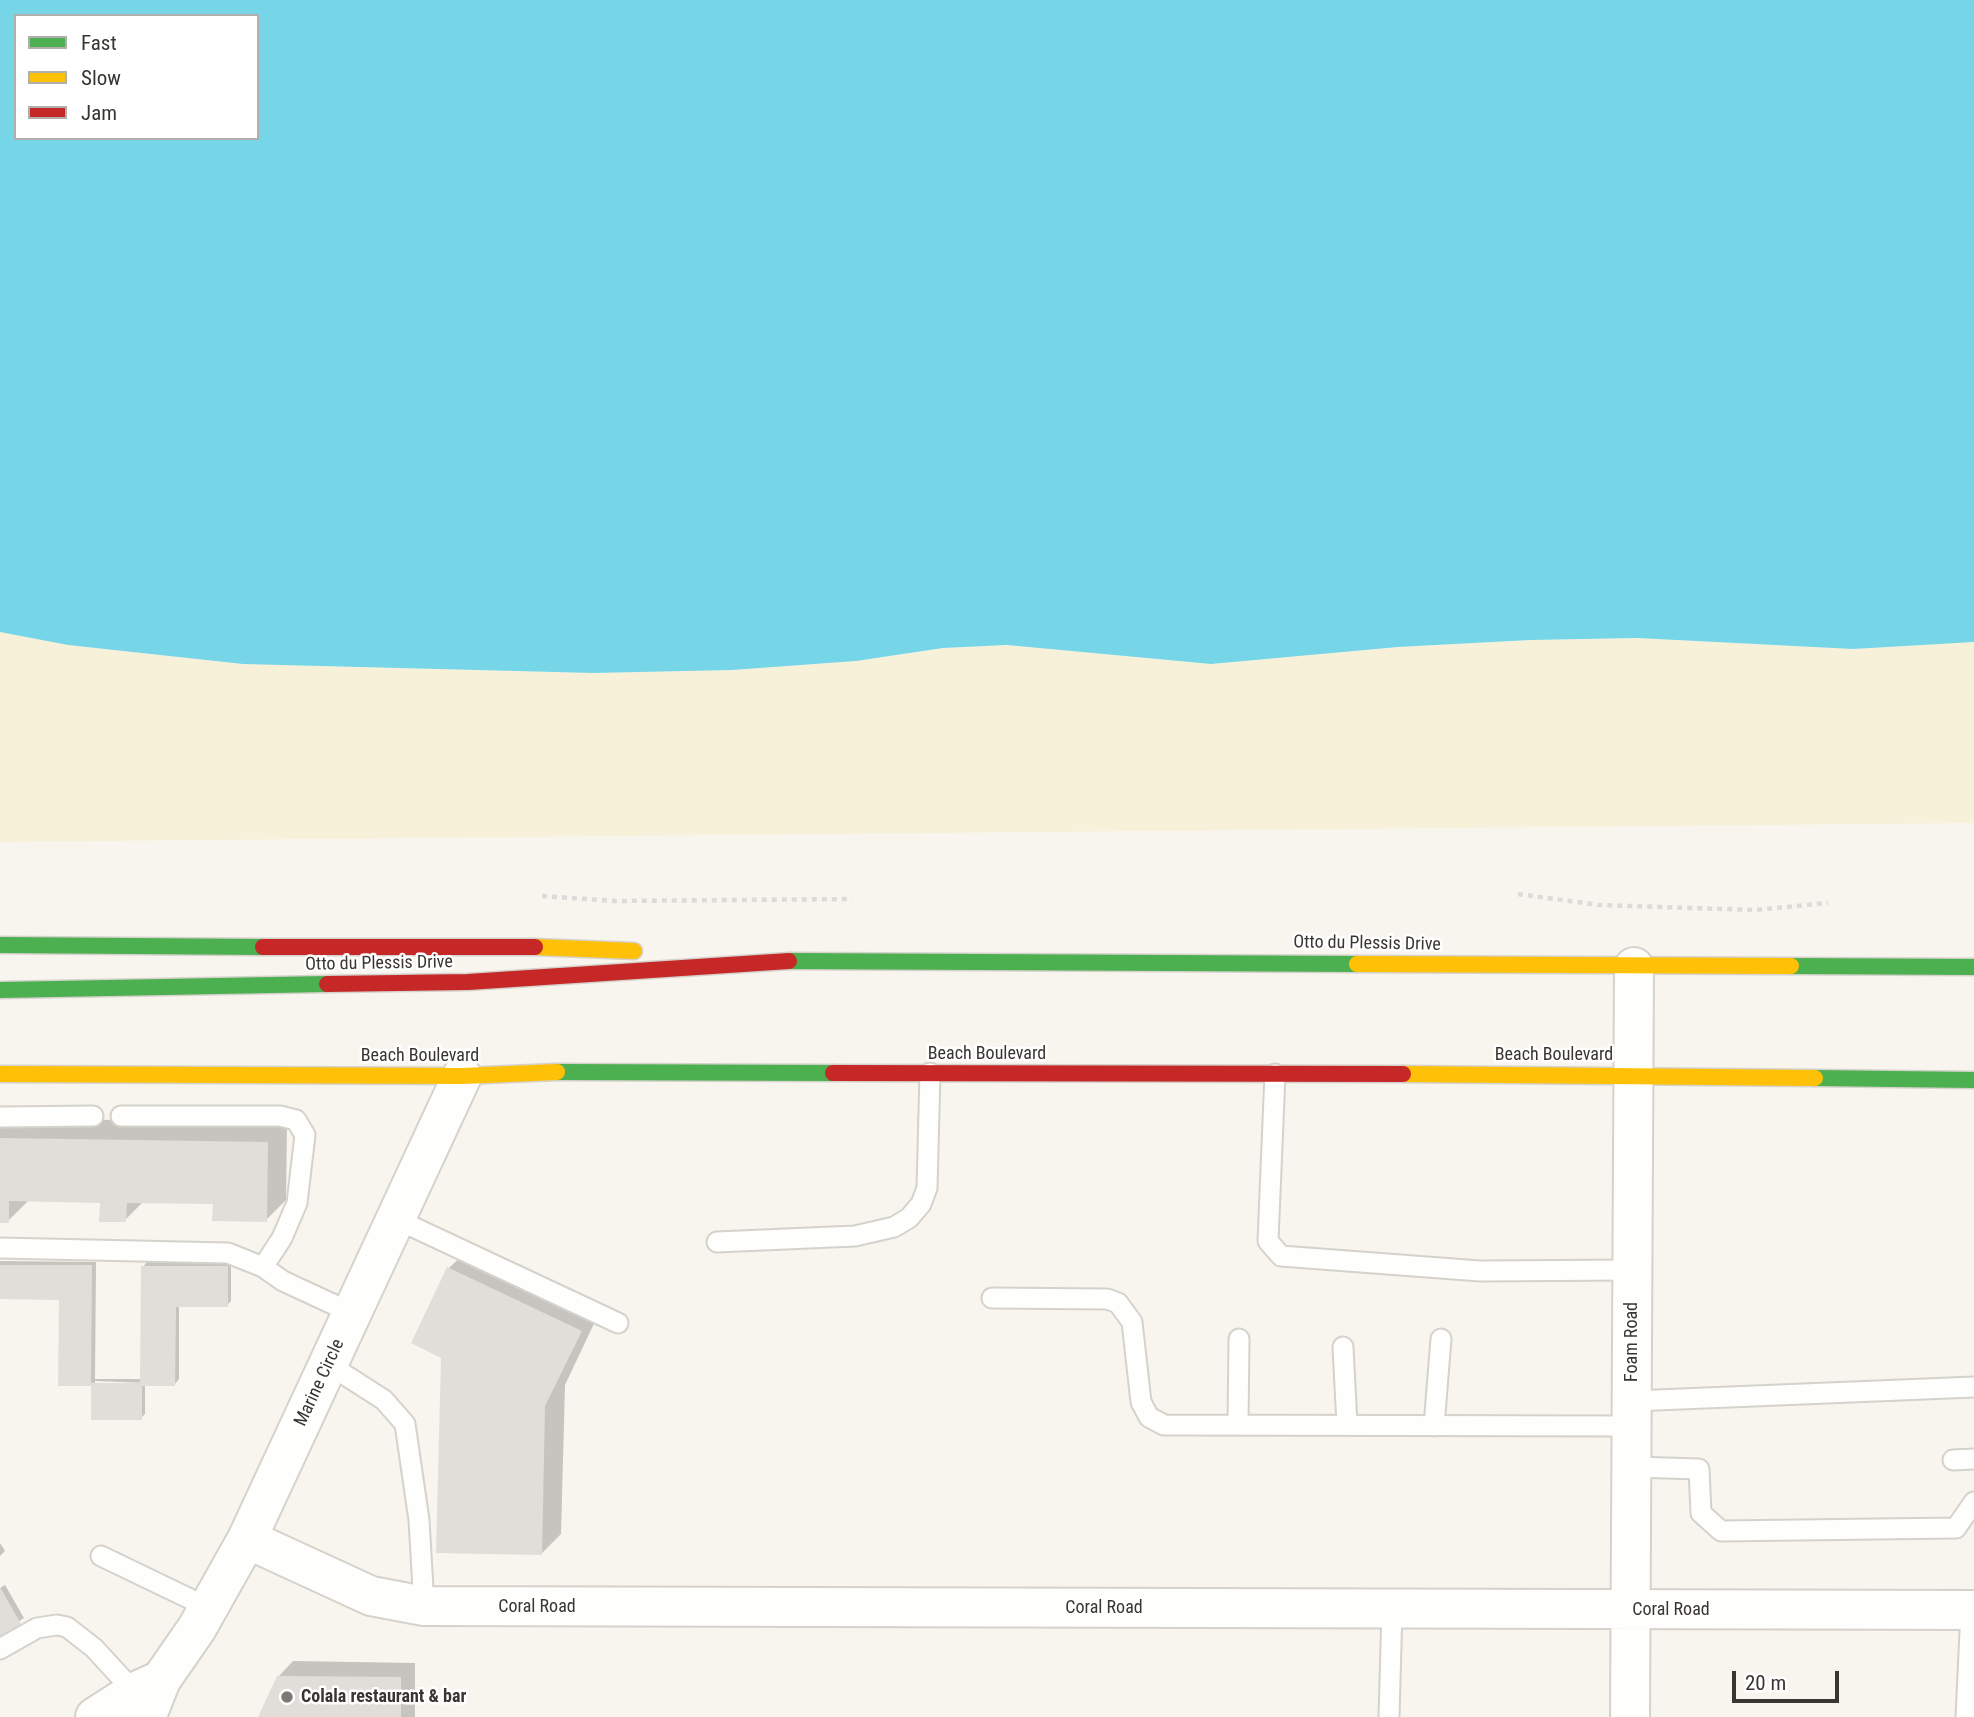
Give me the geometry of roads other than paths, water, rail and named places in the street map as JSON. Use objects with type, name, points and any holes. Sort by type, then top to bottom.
[{"type":"main road","name":"Otto du Plessis Drive","points":[[0,945],[473,949],[566,946],[758,962]]},
{"type":"main road","name":"Otto du Plessis Drive","points":[[0,990],[468,982],[758,962],[1273,962],[1634,967],[1974,967]]},
{"type":"main road","name":"Beach Boulevard","points":[[0,1074],[462,1076],[537,1072],[1633,1075],[1974,1080]]},
{"type":"street","name":"Foam Road","points":[[1630,1717],[1634,967]]},
{"type":"street","name":"Marine Circle","points":[[94,1717],[147,1699],[209,1608],[247,1539],[462,1076]]},
{"type":"street","name":"Coral Road","points":[[247,1539],[371,1597],[424,1606],[1973,1610]]},
{"type":"lane","points":[[717,1242],[855,1236],[894,1227],[909,1218],[921,1204],[927,1188],[930,1073]]},
{"type":"lane","points":[[1275,1074],[1268,1241],[1281,1256],[1480,1271],[1632,1270]]},
{"type":"lane","points":[[0,1117],[93,1116]]},
{"type":"lane","points":[[121,1116],[280,1116],[296,1120],[305,1135],[297,1203],[282,1238],[264,1267]]},
{"type":"lane","points":[[396,1219],[618,1323]]},
{"type":"lane","points":[[0,1248],[228,1253],[264,1267],[283,1282],[352,1313]]},
{"type":"lane","points":[[992,1298],[1113,1300],[1123,1308],[1132,1322],[1141,1402],[1149,1417],[1164,1425],[1434,1426],[1974,1387]]},
{"type":"lane","points":[[1238,1425],[1239,1339]]},
{"type":"lane","points":[[1434,1426],[1441,1339]]},
{"type":"lane","points":[[1343,1347],[1347,1425]]},
{"type":"lane","points":[[328,1364],[384,1400],[405,1424],[417,1507],[424,1606]]},
{"type":"lane","points":[[1953,1460],[1974,1459]]},
{"type":"lane","points":[[1632,1467],[1699,1469],[1701,1513],[1721,1531],[1956,1528],[1974,1502]]},
{"type":"lane","points":[[101,1556],[209,1608]]},
{"type":"lane","points":[[1389,1717],[1392,1609]]},
{"type":"lane","points":[[1966,1717],[1973,1610]]},
{"type":"lane","points":[[0,1649],[46,1625],[67,1627],[94,1648],[147,1699]]},
{"type":"water","points":[[0,0],[1974,0],[1974,642],[1853,649],[1637,638],[1530,640],[1398,647],[1211,664],[1007,645],[943,648],[856,661],[732,670],[593,673],[243,664],[68,645],[0,632]]},
{"type":"place","name":"Colala restaurant & bar","points":[[287,1697]]}]
